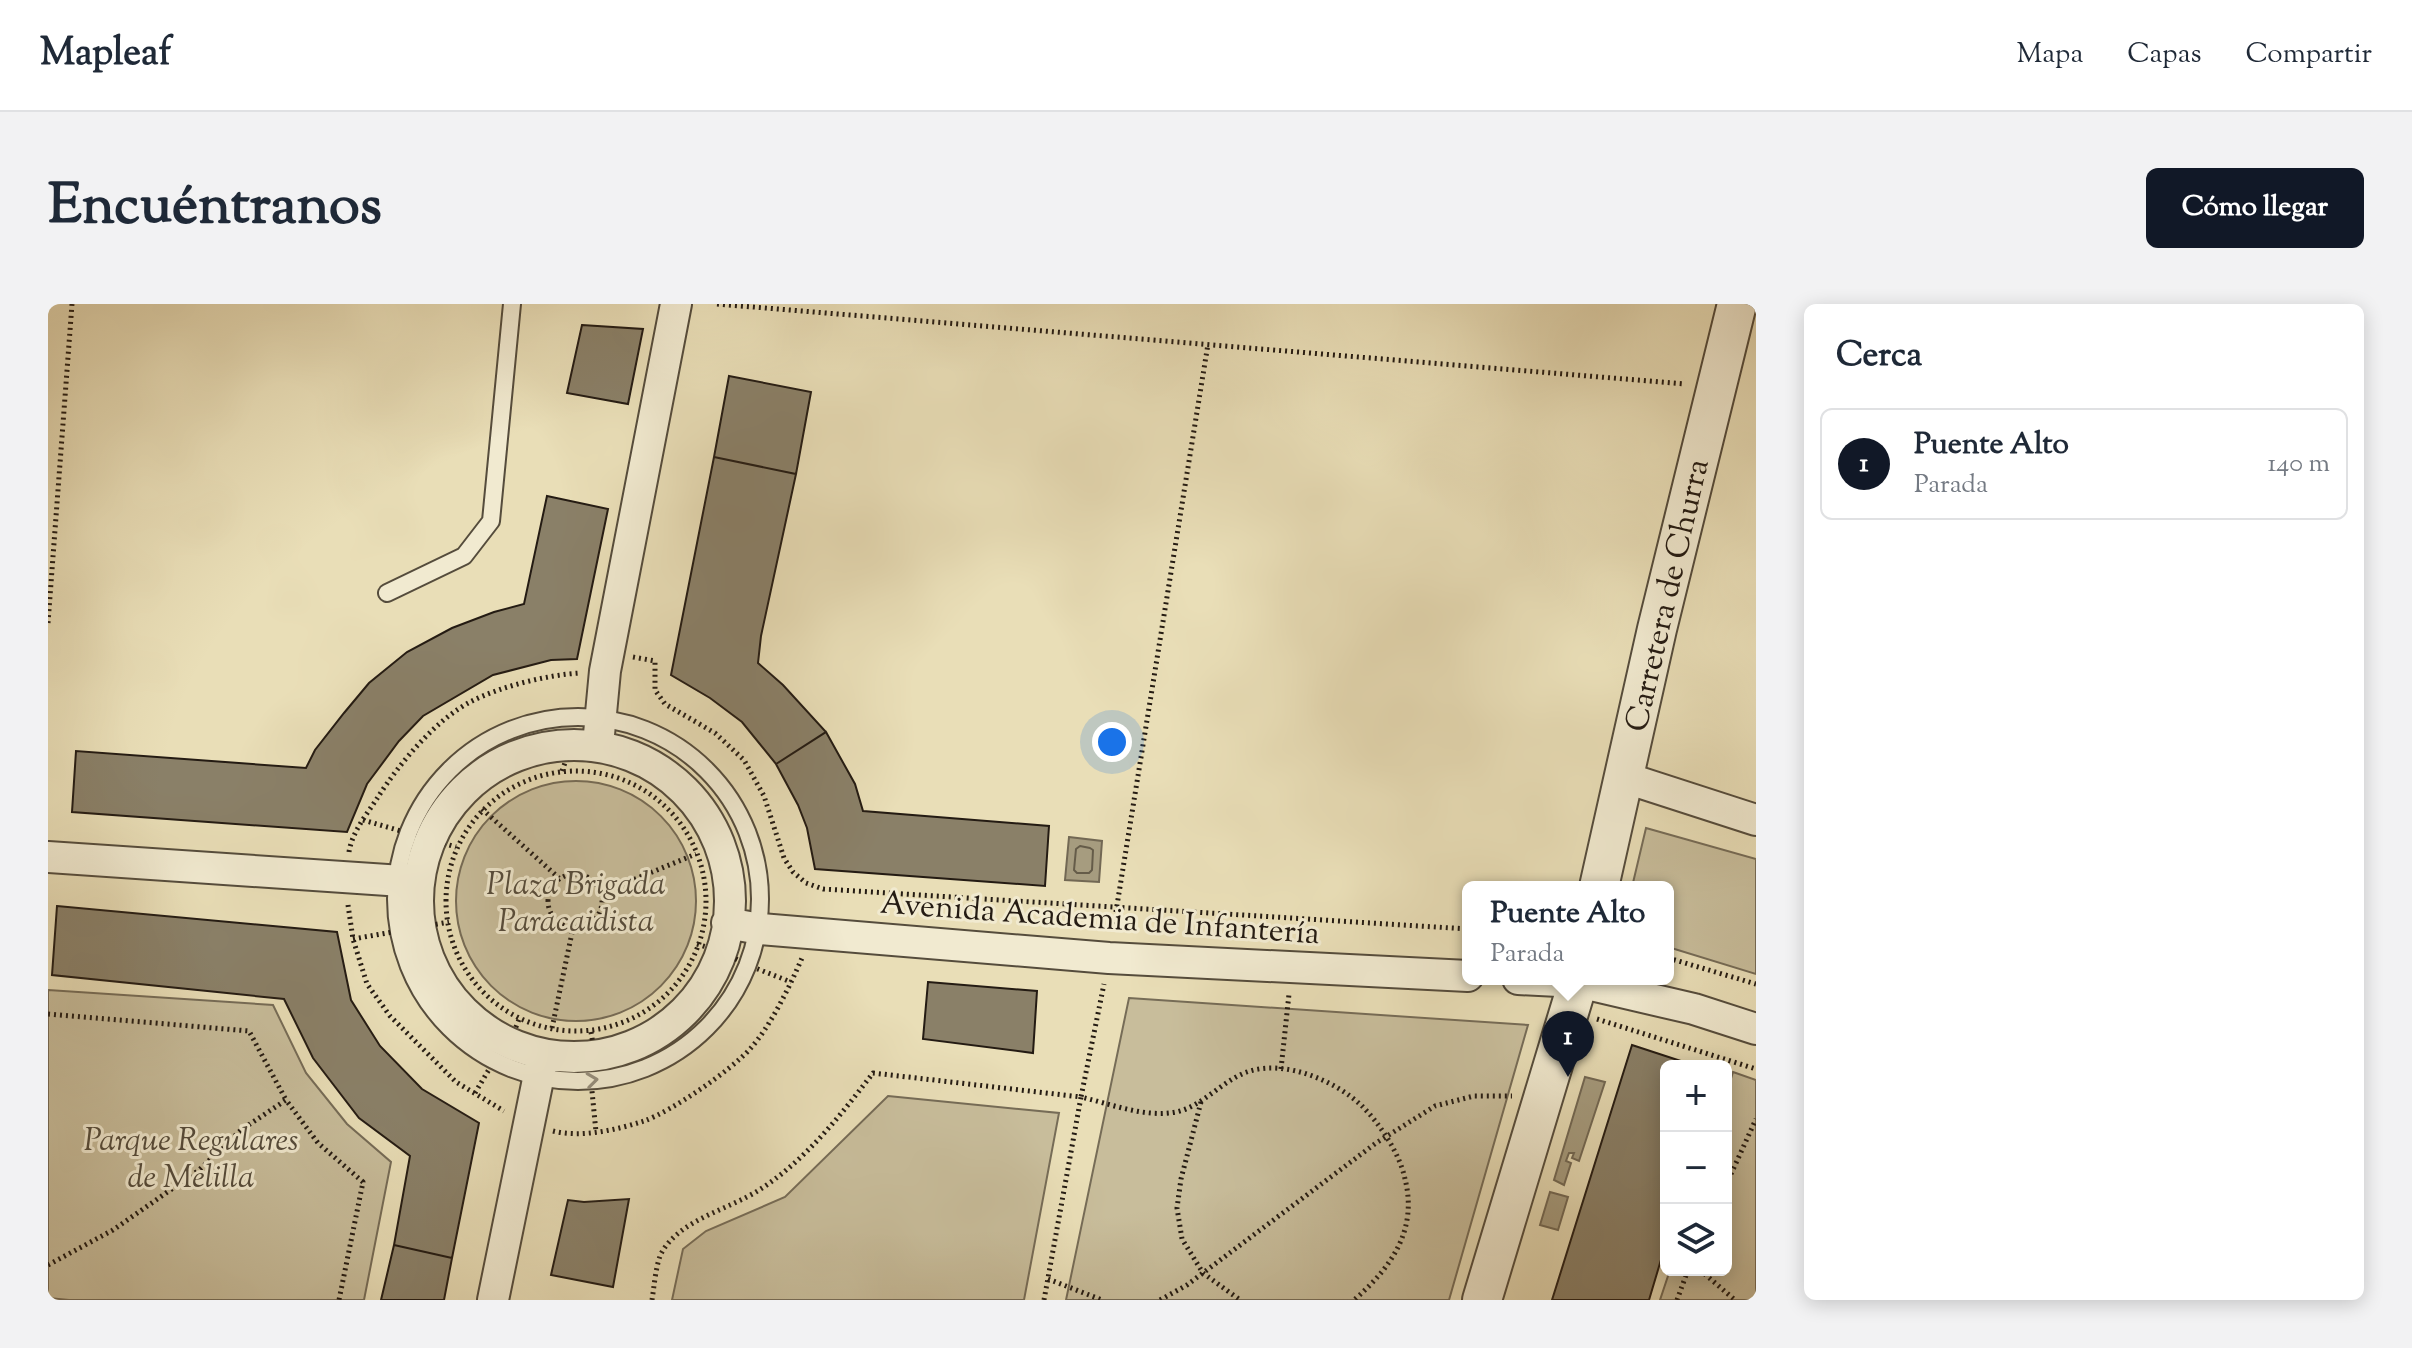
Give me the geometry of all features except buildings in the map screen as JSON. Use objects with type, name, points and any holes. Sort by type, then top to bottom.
[{"type":"street","points":[[599,732],[606,662],[676,304]]},
{"type":"street","name":"Carretera de Churra","points":[[1600,881],[1737,304]]},
{"type":"street","points":[[599,732],[685,790],[714,830],[730,877],[723,946],[703,991],[674,1022],[637,1045],[592,1057],[569,1058],[544,1054],[507,1041],[476,1024],[450,997],[408,929],[407,882],[453,799],[487,769],[528,750],[572,743],[599,732]]},
{"type":"street","points":[[1623,777],[1756,820]]},
{"type":"street","points":[[48,857],[407,882]]},
{"type":"street","name":"Avenida Academia de Infantería","points":[[723,946],[760,929],[1109,958],[1462,976]]},
{"type":"street","points":[[1547,985],[1694,1009],[1756,1029]]},
{"type":"street","points":[[1482,1300],[1576,991]]},
{"type":"street","points":[[493,1300],[544,1054]]},
{"type":"lane","points":[[387,593],[464,556],[491,521],[512,304]]},
{"type":"lane","points":[[599,732],[653,731],[697,756],[727,789],[746,827],[762,878],[760,929]]},
{"type":"path","points":[[48,623],[72,304]]},
{"type":"path","points":[[717,304],[1715,387]]},
{"type":"path","points":[[1044,1300],[1109,958],[1208,344]]},
{"type":"path","points":[[813,933],[782,1000],[751,1049],[703,1088],[646,1120],[596,1132],[567,1135],[529,1125],[456,1082],[390,1016],[367,984],[353,939],[344,879],[350,844],[393,773],[431,731],[471,701],[518,684],[606,662],[655,661],[655,690],[665,704],[715,733],[744,760],[764,796],[784,858],[793,872],[806,883],[823,889],[1462,929]]},
{"type":"path","points":[[363,820],[432,839],[518,783],[562,771],[607,774],[651,794],[685,828],[704,872],[707,920],[723,946],[791,982]]},
{"type":"path","points":[[482,809],[559,878]]},
{"type":"path","points":[[432,839],[445,891],[453,948],[485,996],[507,1041]]},
{"type":"path","points":[[601,893],[696,854]]},
{"type":"path","points":[[570,874],[590,878],[601,893],[599,912],[593,921],[584,926],[573,928],[562,925],[553,918],[549,908],[551,887],[559,878],[570,874]]},
{"type":"path","points":[[353,939],[449,922]]},
{"type":"path","points":[[544,1054],[573,928]]},
{"type":"path","points":[[544,1054],[592,1057],[645,1014],[686,974],[723,946]]},
{"type":"path","points":[[1674,960],[1756,984]]},
{"type":"path","points":[[1281,1069],[1292,967]]},
{"type":"path","points":[[1576,991],[1756,1069]]},
{"type":"path","points":[[48,1014],[249,1031],[286,1100],[318,1143],[363,1182],[339,1300]]},
{"type":"path","points":[[475,1093],[507,1041],[533,1026],[544,1054]]},
{"type":"path","points":[[592,1057],[596,1132]]},
{"type":"path","points":[[652,1300],[661,1253],[682,1230],[757,1191],[787,1170],[838,1119],[873,1073],[1081,1097],[1146,1113],[1165,1113],[1180,1111],[1245,1072],[1264,1067],[1319,1079],[1361,1106],[1385,1137],[1404,1173],[1410,1199],[1405,1229],[1392,1259],[1377,1280],[1354,1300]]},
{"type":"path","points":[[1160,1300],[1187,1285],[1385,1137],[1435,1106],[1474,1096],[1507,1097],[1547,1085]]},
{"type":"path","points":[[48,1265],[113,1230],[199,1170],[241,1130],[286,1100]]},
{"type":"path","points":[[1201,1101],[1188,1145],[1177,1208],[1182,1239],[1203,1273],[1240,1300]]},
{"type":"path","points":[[1732,1172],[1756,1119]]},
{"type":"path","points":[[1677,1300],[1686,1276]]},
{"type":"path","points":[[1707,1276],[1735,1300]]},
{"type":"path","points":[[1048,1279],[1102,1300]]},
{"type":"green space","name":"Plaza Brigada Paracaidista","points":[[576,781],[622,790],[643,801],[661,816],[676,834],[687,855],[696,901],[687,947],[676,968],[661,986],[643,1001],[622,1012],[576,1021],[530,1012],[509,1001],[491,986],[476,968],[465,947],[456,901],[465,855],[476,834],[491,816],[509,801],[530,790]]},
{"type":"green space","points":[[1646,828],[1756,859],[1756,974],[1674,949],[1674,881],[1633,881]]},
{"type":"green space","name":"Parque Regulares de Melilla","points":[[48,990],[273,1005],[306,1073],[347,1124],[391,1162],[364,1300],[48,1298]]},
{"type":"green space","points":[[1129,998],[1528,1025],[1449,1300],[1066,1300]]},
{"type":"green space","points":[[1733,1072],[1756,1080],[1756,1300],[1660,1300],[1668,1276],[1732,1276]]},
{"type":"green space","points":[[888,1096],[1059,1113],[1024,1300],[672,1300],[683,1249],[706,1231],[785,1197]]},
{"type":"water","points":[[1069,837],[1102,841],[1099,882],[1065,880]]},
{"type":"water","points":[[1585,1077],[1605,1082],[1579,1161],[1572,1158],[1574,1153],[1569,1153],[1566,1161],[1571,1163],[1564,1185],[1554,1180]]},
{"type":"water","points":[[1550,1192],[1568,1197],[1558,1230],[1540,1225]]},
{"type":"place","name":"Puente Alto","points":[[1568,1077]]}]
